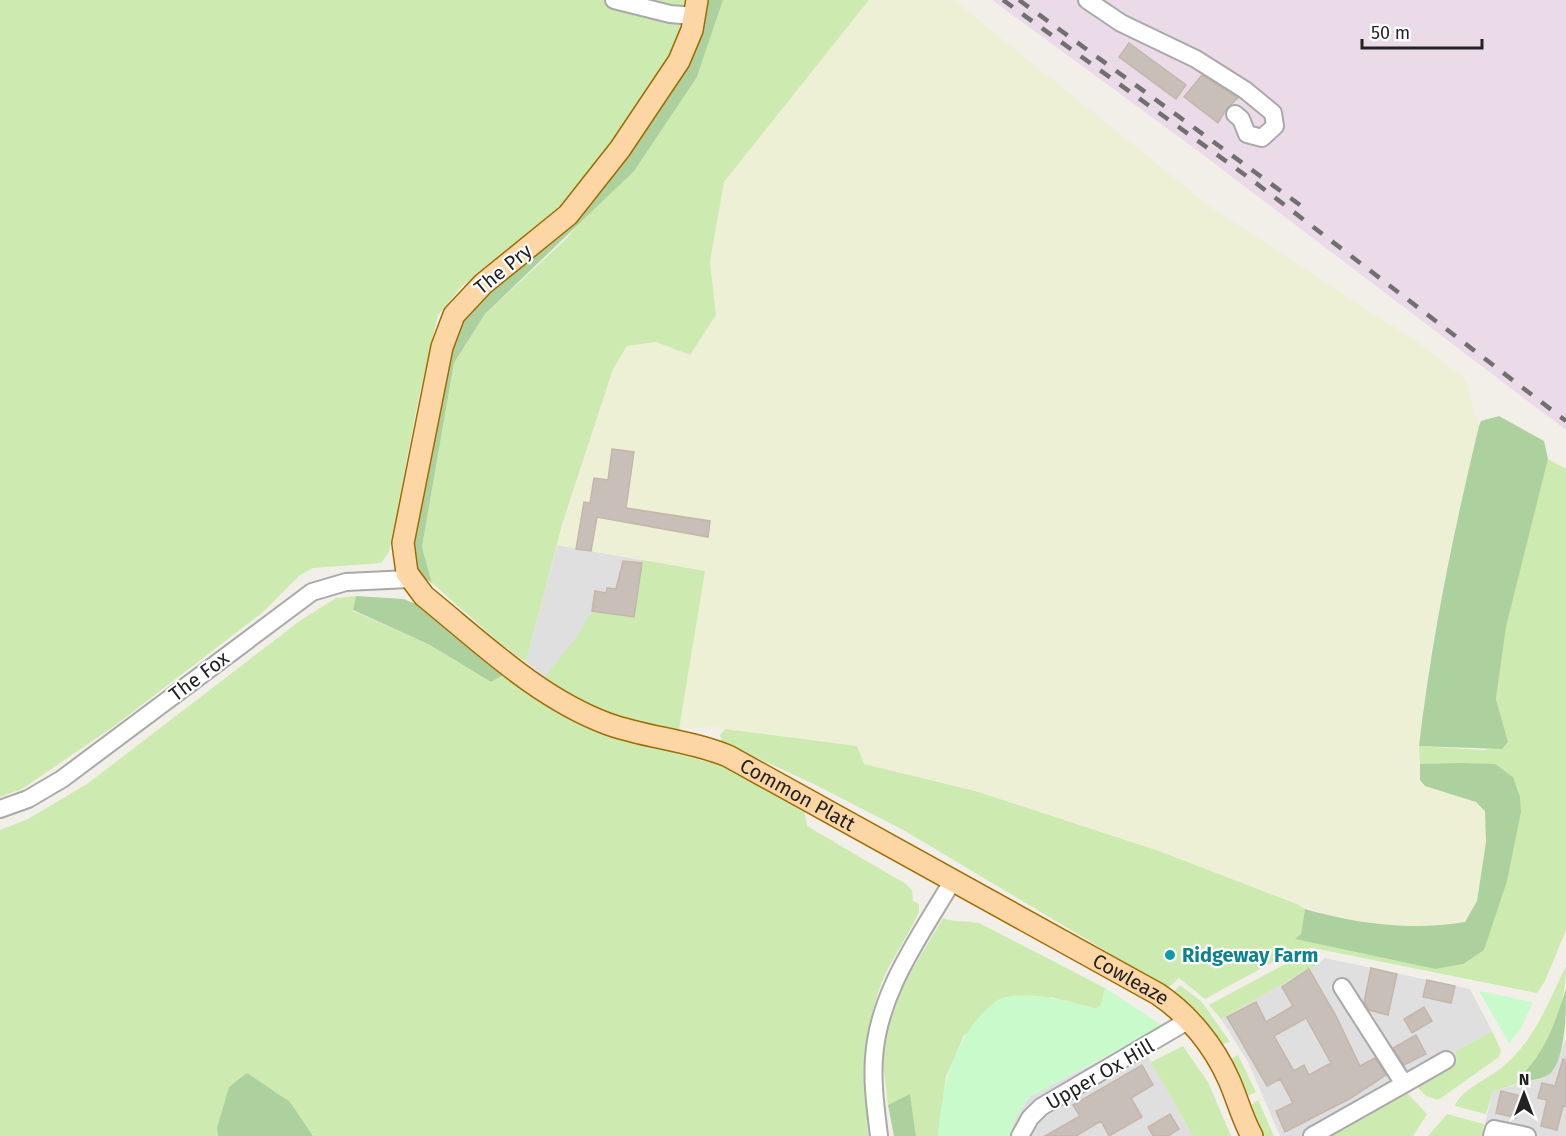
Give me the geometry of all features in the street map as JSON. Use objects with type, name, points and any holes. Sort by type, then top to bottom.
[{"type":"main road","name":"The Pry","points":[[409,579],[403,559],[406,524],[442,347],[454,315],[483,284],[568,215],[587,191],[620,149],[679,62],[687,45],[696,8]]},
{"type":"main road","name":"Common Platt","points":[[409,579],[431,602],[559,702],[609,724],[696,744],[728,756],[953,880]]},
{"type":"main road","name":"Cowleaze","points":[[953,880],[1140,982],[1165,999],[1189,1020],[1209,1046],[1228,1077],[1252,1136]]},
{"type":"street","points":[[614,0],[670,14],[696,8]]},
{"type":"street","points":[[1087,0],[1121,23],[1196,58],[1245,90],[1273,113],[1275,126],[1262,138],[1246,134],[1241,119],[1235,114]]},
{"type":"street","name":"The Fox","points":[[0,810],[28,799],[62,779],[312,592],[346,582],[409,579]]},
{"type":"street","points":[[879,1136],[874,1057],[883,1012],[897,978],[953,880]]},
{"type":"street","points":[[1342,987],[1404,1084]]},
{"type":"street","name":"Upper Ox Hill","points":[[1020,1136],[1030,1118],[1041,1107],[1189,1020]]},
{"type":"street","points":[[1312,1136],[1446,1060]]},
{"type":"street","points":[[1492,1136],[1494,1129],[1527,1136]]},
{"type":"shaded area","points":[[992,0],[1566,0],[1566,430],[1194,148]]},
{"type":"shaded area","points":[[557,545],[705,571],[679,729],[610,714],[554,687],[526,662]]},
{"type":"shaded area","points":[[1325,958],[1470,989],[1492,1031],[1454,1052],[1457,1062],[1331,1136],[1280,1136],[1248,1062],[1221,1019]]},
{"type":"shaded area","points":[[1566,1038],[1566,1136],[1482,1136],[1493,1091],[1543,1078],[1553,1071]]},
{"type":"shaded area","points":[[1139,1040],[1193,1136],[1010,1136],[1014,1121],[1029,1097]]},
{"type":"green space","points":[[0,0],[686,0],[680,34],[653,88],[563,205],[508,253],[462,286],[438,315],[419,396],[389,552],[381,563],[313,568],[300,575],[262,613],[113,727],[22,789],[0,797]]},
{"type":"green space","points":[[704,0],[723,0],[697,77],[634,171],[485,314],[454,363],[422,547],[432,583],[416,572],[411,548],[454,331],[471,303],[589,199]]},
{"type":"green space","points":[[723,0],[869,0],[724,182],[710,262],[716,315],[690,355],[656,342],[627,346],[613,369],[562,525],[526,662],[502,645],[432,583],[422,547],[454,363],[485,314],[567,238],[697,77]]},
{"type":"green space","points":[[869,0],[954,0],[1212,208],[1419,343],[1465,379],[1479,426],[1451,546],[1430,655],[1419,746],[1420,780],[1425,786],[1476,802],[1485,810],[1486,842],[1477,901],[1465,922],[1441,926],[1391,926],[1327,915],[1159,851],[975,791],[864,764],[762,735],[714,727],[679,729],[705,571],[557,545],[613,369],[627,346],[656,342],[690,355],[716,315],[710,262],[724,182]]},
{"type":"green space","points":[[1499,416],[1544,441],[1548,459],[1506,627],[1496,699],[1508,742],[1502,749],[1419,746],[1444,585],[1479,426],[1481,421]]},
{"type":"green space","points":[[1548,459],[1566,469],[1566,930],[1545,981],[1537,993],[1313,948],[1291,952],[1205,999],[1179,978],[1168,988],[905,831],[814,784],[722,742],[720,735],[725,729],[857,746],[864,764],[975,791],[1159,851],[1297,904],[1305,909],[1301,934],[1296,939],[1435,969],[1484,950],[1495,764],[1420,764],[1419,746],[1485,750],[1508,743],[1496,699],[1506,626]]},
{"type":"green space","points":[[641,560],[705,571],[679,729],[641,722],[608,712],[577,698],[544,678],[577,636],[592,611],[634,616]]},
{"type":"green space","points":[[356,596],[353,611],[430,645],[491,682],[507,673],[556,712],[619,737],[704,761],[709,757],[805,813],[807,826],[906,884],[912,890],[913,901],[919,904],[919,912],[884,977],[868,1036],[865,1076],[869,1136],[313,1136],[313,1134],[217,1128],[218,1136],[0,1136],[0,830],[28,819],[87,784],[301,620],[336,598]]},
{"type":"green space","points":[[356,596],[404,599],[437,613],[507,673],[491,682],[430,645],[353,610]]},
{"type":"green space","points":[[1420,764],[1495,764],[1513,777],[1520,797],[1521,812],[1507,881],[1484,950],[1463,964],[1435,969],[1295,939],[1301,934],[1305,909],[1344,919],[1405,926],[1465,922],[1477,901],[1486,842],[1485,811],[1476,802],[1425,786],[1420,780]]},
{"type":"green space","points":[[943,918],[979,923],[1105,988],[1101,1005],[1097,1009],[1051,997],[964,1035],[946,1077],[938,1136],[916,1136],[910,1095],[888,1105],[882,1057],[893,1005]]},
{"type":"green space","points":[[1300,956],[1311,956],[1316,965],[1221,1019],[1209,1005]]},
{"type":"green space","points":[[1566,966],[1563,997],[1554,1026],[1539,1053],[1520,1077],[1524,1082],[1493,1091],[1486,1114],[1455,1106],[1462,1095],[1501,1068],[1523,1046],[1546,1008]]},
{"type":"green space","points":[[1180,985],[1202,1002],[1230,1042],[1219,1045],[1172,994]]},
{"type":"green space","points":[[1105,988],[1163,1026],[1029,1097],[1014,1121],[1010,1136],[938,1136],[945,1087],[955,1057],[970,1029],[992,1005],[1006,997],[1029,995],[1097,1009],[1101,1005]]},
{"type":"green space","points":[[1566,989],[1564,1033],[1556,1065],[1548,1075],[1524,1082],[1520,1077],[1543,1046]]},
{"type":"green space","points":[[1479,991],[1533,1002],[1520,1030],[1509,1043]]},
{"type":"green space","points":[[1492,1031],[1501,1050],[1499,1057],[1438,1100],[1426,1096],[1416,1086],[1457,1062],[1454,1052]]},
{"type":"green space","points":[[1183,1046],[1208,1082],[1231,1136],[1193,1136],[1151,1062]]},
{"type":"green space","points":[[1238,1055],[1256,1092],[1248,1096],[1244,1094],[1230,1064],[1231,1059]]},
{"type":"green space","points":[[247,1073],[290,1102],[313,1136],[218,1136],[217,1128],[229,1087]]},
{"type":"green space","points":[[1406,1092],[1427,1114],[1413,1136],[1331,1136]]},
{"type":"green space","points":[[910,1094],[916,1136],[894,1136],[888,1105]]},
{"type":"green space","points":[[1258,1100],[1274,1136],[1260,1136],[1248,1107]]},
{"type":"green space","points":[[1447,1114],[1484,1124],[1482,1136],[1428,1136]]},
{"type":"building","points":[[1129,43],[1186,85],[1176,99],[1119,57]]},
{"type":"building","points":[[1202,75],[1238,98],[1227,108],[1218,123],[1184,97]]},
{"type":"building","points":[[612,449],[634,452],[626,508],[710,521],[708,537],[597,517],[591,551],[576,549],[584,502],[590,503],[594,478],[608,480]]},
{"type":"building","points":[[623,561],[642,563],[634,617],[592,611],[595,591],[606,593],[607,588],[616,589]]},
{"type":"building","points":[[1371,968],[1397,974],[1388,1015],[1369,1010],[1364,1002]]},
{"type":"building","points":[[1309,969],[1336,1016],[1360,1066],[1375,1058],[1386,1075],[1351,1098],[1285,1132],[1276,1111],[1293,1103],[1280,1079],[1267,1086],[1227,1017],[1256,1002],[1266,1022],[1293,1006],[1282,987]],"holes":[[[1306,1018],[1331,1063],[1309,1075],[1304,1065],[1294,1071],[1274,1036]]]},
{"type":"building","points":[[1427,980],[1455,986],[1451,1003],[1423,997]]},
{"type":"building","points":[[1424,1007],[1432,1021],[1412,1033],[1404,1019]]},
{"type":"building","points":[[1416,1035],[1426,1054],[1404,1065],[1393,1048]]},
{"type":"building","points":[[1563,1059],[1566,1060],[1566,1107],[1563,1106],[1557,1130],[1541,1126],[1547,1100],[1538,1098],[1542,1083],[1555,1086]]},
{"type":"building","points":[[1142,1065],[1153,1085],[1131,1098],[1142,1117],[1109,1136],[1101,1121],[1076,1136],[1045,1136],[1080,1116],[1073,1105]]},
{"type":"building","points":[[1501,1091],[1521,1096],[1516,1118],[1496,1113]]},
{"type":"building","points":[[1170,1114],[1179,1129],[1168,1136],[1153,1136],[1148,1127]]},
{"type":"railway","points":[[1003,0],[1252,180],[1566,421]]},
{"type":"railway","points":[[1019,0],[1300,205]]},
{"type":"place","name":"Ridgeway Farm","points":[[1170,955]]}]
